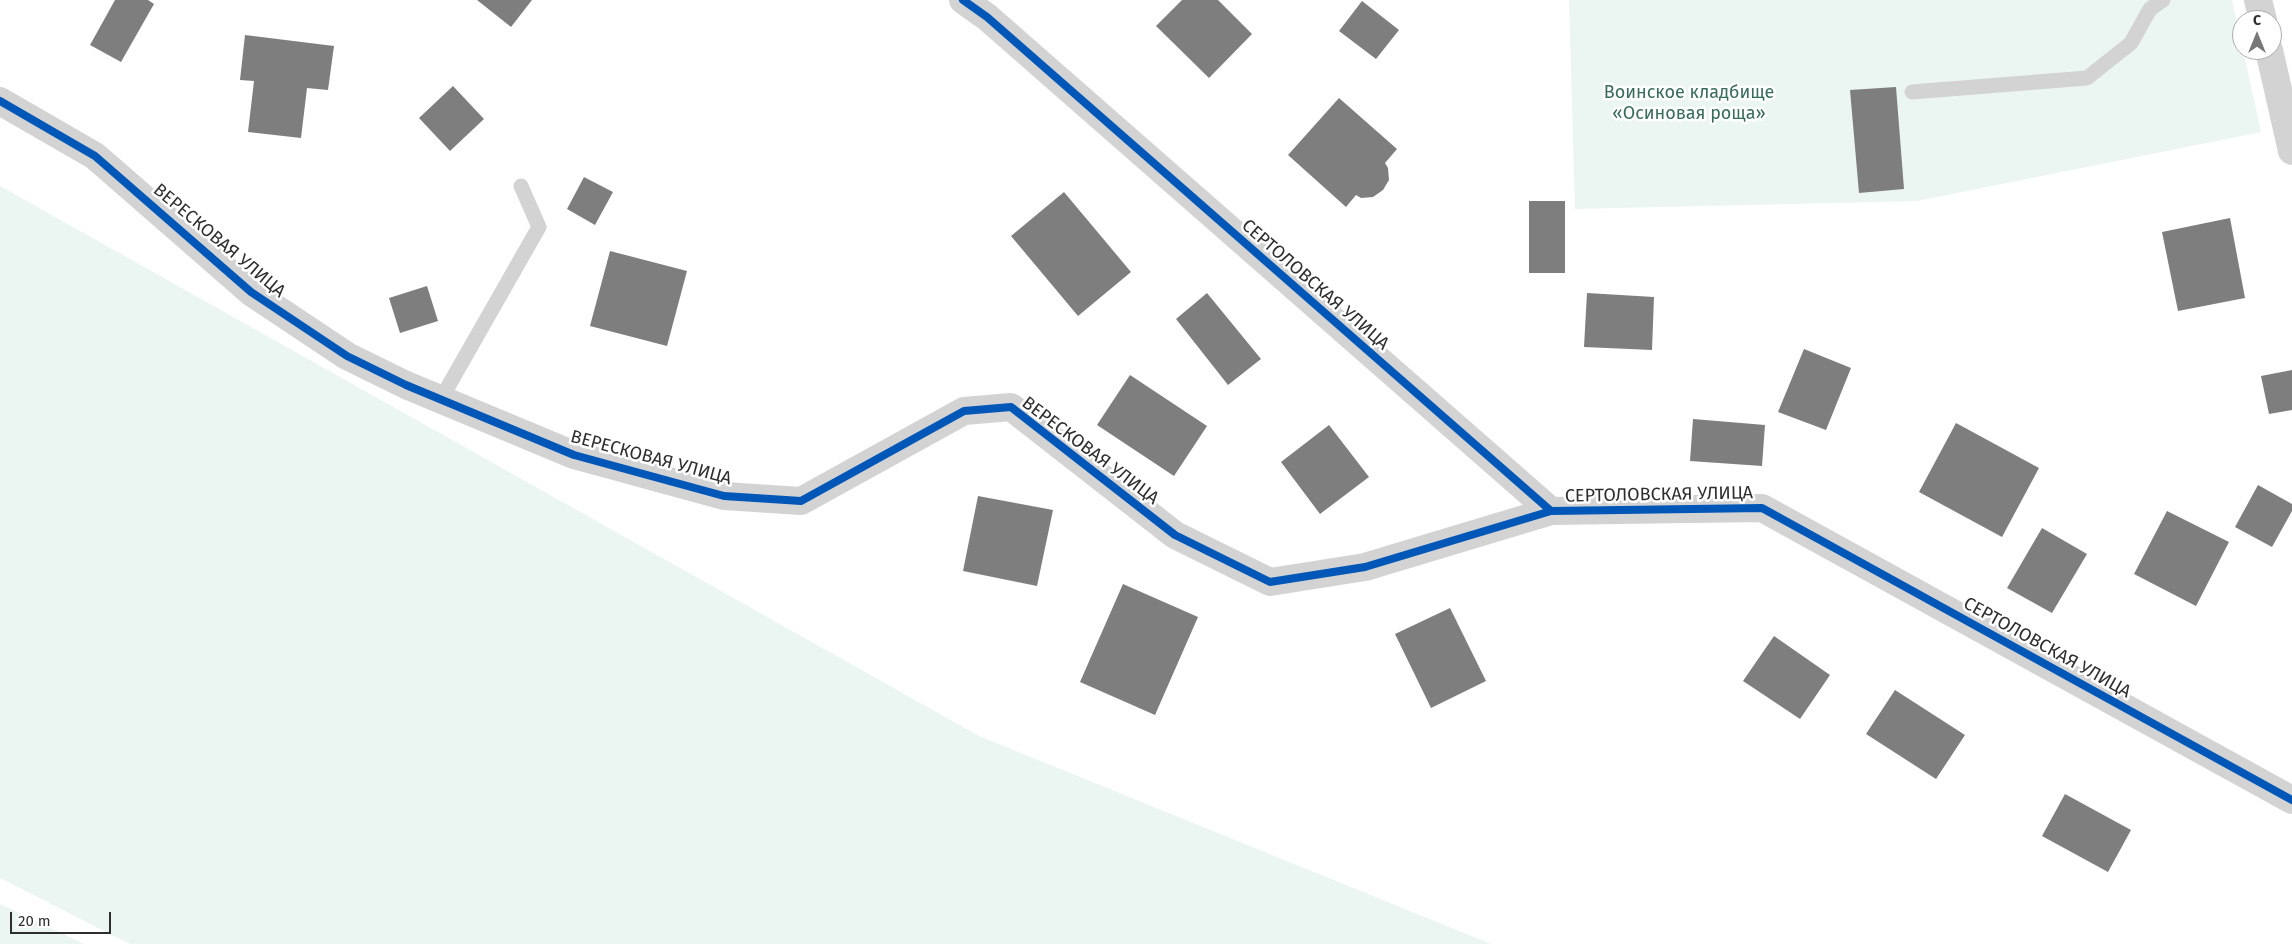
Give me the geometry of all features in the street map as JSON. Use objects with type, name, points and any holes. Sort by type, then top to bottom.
[{"type":"street","name":"СЕРТОЛОВСКАЯ УЛИЦА","points":[[963,0],[995,24],[1551,512],[1762,508],[2292,800]]},
{"type":"street","points":[[2271,60],[2292,151]]},
{"type":"street","name":"ВЕРЕСКОВАЯ УЛИЦА","points":[[0,101],[95,156],[259,297],[347,356],[441,399],[574,455],[724,496],[801,501],[964,411],[1011,407],[1175,535],[1270,582],[1366,567],[1551,512]]},
{"type":"lane","points":[[1912,92],[2087,78],[2131,42],[2150,9],[2163,0]]},
{"type":"lane","points":[[441,399],[539,227],[521,186]]},
{"type":"green space","name":"Воинское кладбище «Осиновая роща»","points":[[1569,0],[2232,0],[2234,10],[2232,10],[2232,60],[2245,60],[2261,132],[1917,201],[1575,209]]},
{"type":"green space","points":[[0,186],[979,736],[1491,944],[130,944],[0,878]]},
{"type":"green space","points":[[0,904],[84,944],[0,944]]},
{"type":"building","points":[[115,0],[148,0],[154,4],[121,62],[90,45]]},
{"type":"building","points":[[477,0],[532,0],[511,27]]},
{"type":"building","points":[[1182,0],[1218,0],[1252,34],[1209,78],[1156,26]]},
{"type":"building","points":[[1362,1],[1399,30],[1376,59],[1339,31]]},
{"type":"building","points":[[245,35],[334,46],[328,90],[307,88],[301,138],[248,132],[254,81],[240,80]]},
{"type":"building","points":[[453,86],[484,119],[450,151],[419,118]]},
{"type":"building","points":[[1896,87],[1904,189],[1859,193],[1850,90]]},
{"type":"building","points":[[1339,98],[1397,149],[1385,163],[1388,168],[1389,180],[1383,190],[1373,197],[1361,198],[1356,195],[1346,207],[1288,155]]},
{"type":"building","points":[[584,177],[613,192],[595,225],[567,209]]},
{"type":"building","points":[[1064,192],[1131,272],[1078,316],[1011,236]]},
{"type":"building","points":[[1529,201],[1565,201],[1565,273],[1529,273]]},
{"type":"building","points":[[2230,218],[2245,298],[2178,311],[2162,232]]},
{"type":"building","points":[[610,251],[687,271],[667,346],[590,326]]},
{"type":"building","points":[[427,286],[438,321],[400,333],[389,298]]},
{"type":"building","points":[[1207,293],[1261,359],[1228,385],[1176,319]]},
{"type":"building","points":[[1587,293],[1654,297],[1652,350],[1584,347]]},
{"type":"building","points":[[1804,349],[1851,368],[1826,430],[1778,412]]},
{"type":"building","points":[[2292,370],[2292,410],[2269,414],[2261,376]]},
{"type":"building","points":[[1130,375],[1207,426],[1174,476],[1097,425]]},
{"type":"building","points":[[1693,419],[1765,425],[1762,466],[1690,461]]},
{"type":"building","points":[[1956,423],[2039,468],[2002,537],[1919,492]]},
{"type":"building","points":[[1329,425],[1369,477],[1320,514],[1281,462]]},
{"type":"building","points":[[2258,485],[2292,504],[2292,511],[2272,547],[2235,527]]},
{"type":"building","points":[[978,496],[1053,510],[1037,586],[963,571]]},
{"type":"building","points":[[2167,511],[2229,542],[2196,606],[2134,574]]},
{"type":"building","points":[[2042,528],[2087,554],[2052,613],[2007,588]]},
{"type":"building","points":[[1123,584],[1198,617],[1155,715],[1080,682]]},
{"type":"building","points":[[1450,608],[1486,681],[1431,708],[1395,634]]},
{"type":"building","points":[[1774,636],[1830,675],[1800,719],[1743,681]]},
{"type":"building","points":[[1895,690],[1965,735],[1936,779],[1866,734]]},
{"type":"building","points":[[2065,794],[2131,830],[2108,872],[2042,836]]},
{"type":"cycle path","points":[[963,0],[987,17],[1551,511],[1762,508],[2292,800]]},
{"type":"cycle path","points":[[0,101],[95,156],[251,292],[347,356],[406,385],[574,455],[724,496],[801,501],[964,411],[1011,407],[1175,535],[1270,582],[1365,567],[1551,511]]}]
